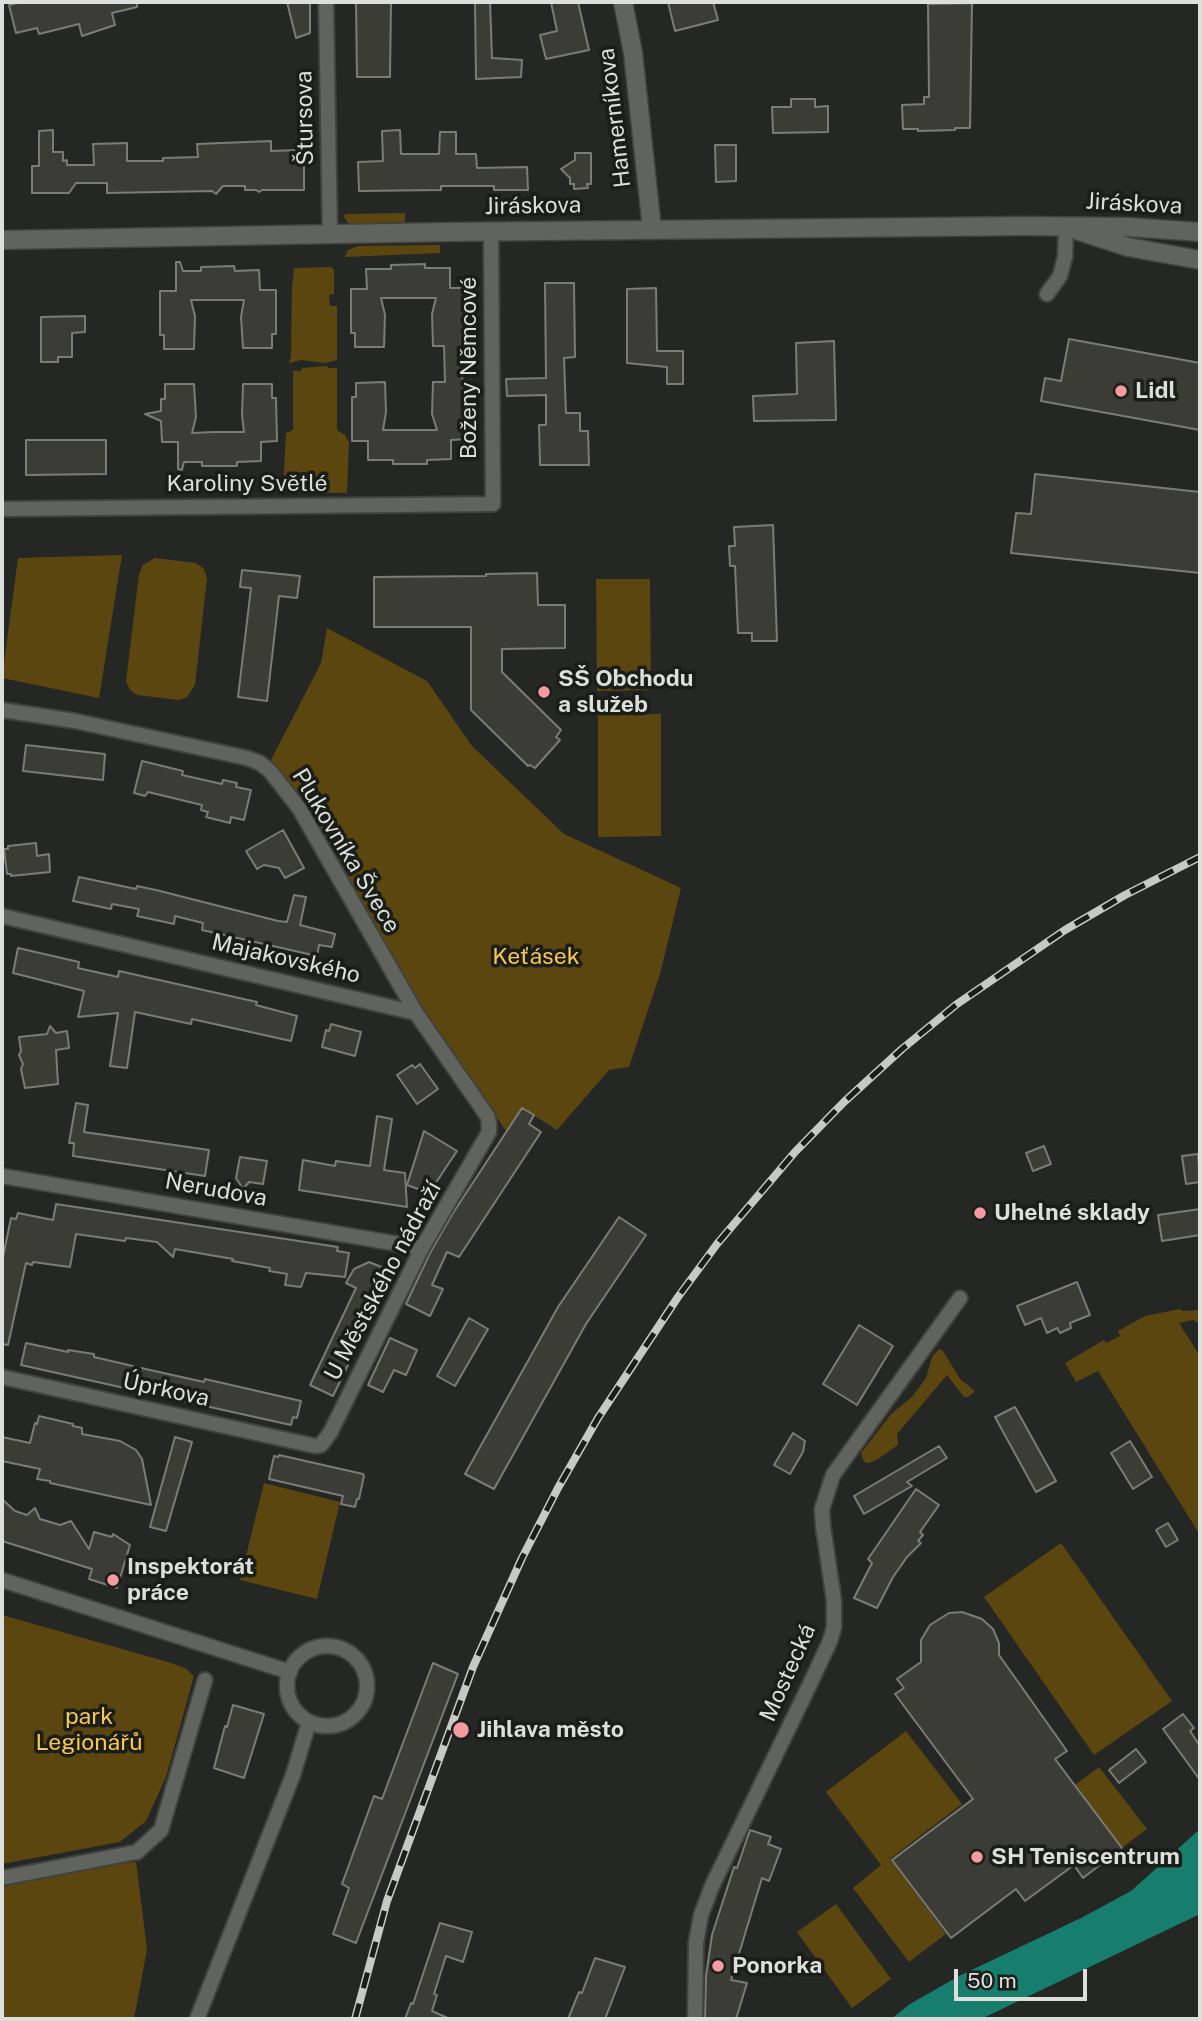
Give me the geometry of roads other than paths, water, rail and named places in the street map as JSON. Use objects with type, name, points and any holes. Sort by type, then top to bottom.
[{"type":"main road","name":"Hamerníkova","points":[[623,2],[634,53],[652,229]]},
{"type":"main road","name":"Jiráskova","points":[[2,240],[652,229],[1066,226],[1200,232]]},
{"type":"main road","name":"Jiráskova","points":[[1066,226],[1116,244],[1200,260]]},
{"type":"street","name":"Štursova","points":[[326,2],[330,234]]},
{"type":"street","points":[[1047,294],[1060,276],[1065,257],[1066,226]]},
{"type":"street","name":"Boženy Němcové","points":[[491,232],[493,504]]},
{"type":"street","name":"Karoliny Světlé","points":[[2,509],[493,504]]},
{"type":"street","name":"Plukovníka Švece","points":[[2,710],[75,721],[260,763],[278,779],[299,808],[416,1013]]},
{"type":"street","name":"Majakovského","points":[[2,916],[416,1013]]},
{"type":"street","name":"U Městského nádraží","points":[[321,1446],[330,1433],[422,1248],[489,1132],[488,1117],[416,1013]]},
{"type":"street","name":"Nerudova","points":[[2,1176],[422,1248]]},
{"type":"street","name":"Mostecká","points":[[693,2015],[696,1943],[701,1915],[712,1886],[810,1684],[834,1627],[834,1601],[822,1518],[822,1509],[833,1475],[960,1298]]},
{"type":"street","name":"Úprkova","points":[[2,1377],[321,1446]]},
{"type":"street","points":[[2,1580],[290,1672]]},
{"type":"street","points":[[339,1647],[351,1653],[360,1663],[367,1688],[364,1701],[347,1721],[334,1725],[315,1724],[298,1714],[290,1703],[287,1690],[290,1672],[301,1655],[313,1648],[339,1647]]},
{"type":"street","points":[[2,1878],[137,1852],[161,1830],[205,1681]]},
{"type":"street","points":[[197,2019],[315,1724]]},
{"type":"railway","points":[[355,2019],[387,1901],[473,1667],[522,1558],[558,1488],[598,1418],[678,1297],[717,1244],[795,1152],[902,1049],[957,1004],[1065,930],[1125,895],[1200,857]]},
{"type":"place","name":"Lidl","points":[[1121,391]]},
{"type":"place","name":"SŠ Obchodu a služeb","points":[[544,692]]},
{"type":"place","name":"Uhelné sklady","points":[[980,1213]]},
{"type":"place","name":"Inspektorát práce","points":[[113,1580]]},
{"type":"place","name":"Jihlava město","points":[[461,1730]]},
{"type":"place","name":"SH Teniscentrum","points":[[977,1857]]},
{"type":"place","name":"Ponorka","points":[[718,1966]]},
{"type":"park label","name":"Keťásek","points":[[536,957]]},
{"type":"park label","name":"park Legionářů","points":[[89,1730]]}]
